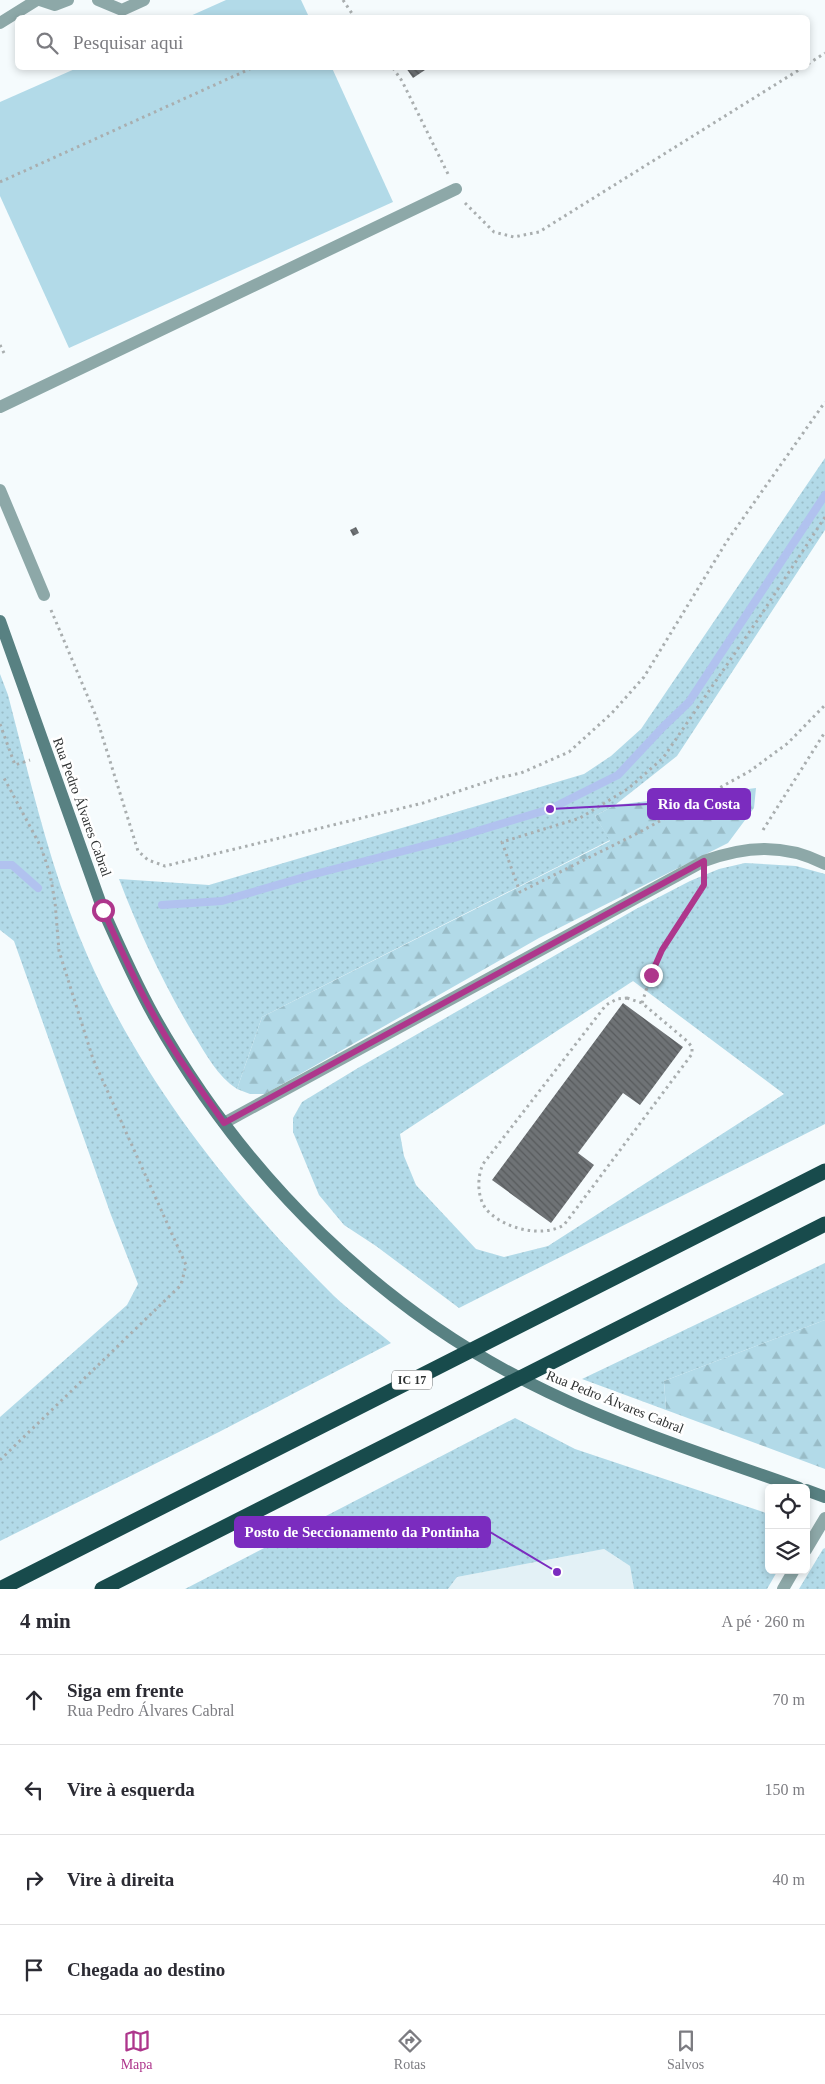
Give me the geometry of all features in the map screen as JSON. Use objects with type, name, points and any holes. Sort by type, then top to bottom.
[{"type":"highway","name":"IC 17","points":[[0,1589],[825,1171]]},
{"type":"highway","points":[[102,1589],[825,1224]]},
{"type":"street","points":[[0,23],[39,0],[55,5],[68,0]]},
{"type":"street","points":[[98,0],[122,10],[144,0]]},
{"type":"street","points":[[0,407],[456,189]]},
{"type":"street","points":[[0,490],[44,595]]},
{"type":"street","name":"Rua Pedro Álvares Cabral","points":[[0,621],[103,910],[119,947],[166,1037],[224,1123],[266,1176],[353,1263],[427,1321],[496,1365],[576,1405],[788,1484]]},
{"type":"street","points":[[224,1123],[704,861],[732,852],[755,849],[780,849],[825,864]]},
{"type":"street","points":[[810,1491],[825,1497]]},
{"type":"street","points":[[810,1543],[825,1518]]},
{"type":"street","points":[[783,1589],[792,1574]]},
{"type":"path","points":[[343,0],[354,15]]},
{"type":"path","points":[[810,63],[825,53]]},
{"type":"path","points":[[0,182],[248,70]]},
{"type":"path","points":[[394,70],[402,81],[461,200],[494,232],[514,237],[539,232],[799,70]]},
{"type":"path","points":[[0,345],[4,353]]},
{"type":"path","points":[[44,595],[96,716],[138,851],[148,860],[165,866],[424,803],[498,778],[521,773],[569,752],[612,713],[644,677],[727,541],[825,402]]},
{"type":"path","points":[[825,517],[759,618],[663,758],[629,788],[580,818],[502,842],[520,892],[638,833],[750,771],[788,743],[825,705]]},
{"type":"path","points":[[0,724],[15,764],[48,756]]},
{"type":"path","points":[[755,849],[759,835],[772,818],[825,732]]},
{"type":"path","points":[[0,1460],[181,1284],[186,1266],[93,1059],[59,951],[56,902],[50,874],[41,847],[4,778]]},
{"type":"path","points":[[642,1003],[662,950],[704,885],[704,861]]},
{"type":"path","points":[[627,998],[642,1003],[687,1041],[692,1047],[692,1054],[564,1225],[550,1231],[537,1232],[522,1229],[500,1219],[486,1209],[481,1197],[478,1177],[482,1164],[606,1006],[616,999],[627,998]]},
{"type":"shaded area","points":[[604,1549],[630,1566],[634,1589],[448,1589],[457,1577]]},
{"type":"green space","points":[[226,0],[301,0],[308,15],[192,15]]},
{"type":"green space","points":[[72,70],[333,70],[393,202],[69,348],[0,196],[0,102]]},
{"type":"green space","points":[[825,458],[825,530],[677,756],[615,805],[595,816],[610,840],[262,1017],[237,1089],[230,1084],[208,1057],[173,997],[135,920],[119,879],[209,885],[584,774],[611,756],[641,729]]},
{"type":"green space","points":[[0,674],[8,695],[43,828],[63,893],[88,957],[111,1005],[136,1050],[195,1138],[261,1219],[334,1296],[391,1343],[219,1432],[0,1541],[0,1417],[127,1305],[138,1284],[111,1215],[14,941],[0,930]]},
{"type":"green space","points":[[756,788],[754,808],[728,843],[539,938],[265,1094],[250,1094],[237,1089],[262,1017],[610,841],[595,816],[615,805]]},
{"type":"green space","points":[[745,863],[796,866],[825,874],[825,1124],[459,1308],[376,1246],[344,1225],[319,1195],[293,1132],[293,1118],[302,1102],[636,909],[690,881],[719,869]],"holes":[[[633,981],[784,1094],[548,1246],[504,1257],[476,1249],[416,1185],[404,1156],[400,1134]]]},
{"type":"green space","points":[[825,1263],[825,1320],[664,1381],[666,1410],[582,1379]]},
{"type":"green space","points":[[825,1320],[825,1469],[666,1410],[664,1381]]},
{"type":"green space","points":[[515,1418],[575,1449],[765,1513],[765,1574],[776,1574],[767,1589],[634,1589],[630,1566],[604,1549],[457,1577],[448,1589],[185,1589]]},
{"type":"green space","points":[[825,1548],[825,1589],[799,1589],[808,1574],[810,1574],[810,1571]]},
{"type":"building","points":[[407,70],[425,70],[413,78]]},
{"type":"building","points":[[356,527],[359,533],[353,536],[350,530]]},
{"type":"building","points":[[623,1003],[683,1047],[640,1105],[623,1093],[578,1153],[594,1165],[551,1223],[492,1180]]},
{"type":"waterway","points":[[162,905],[222,901],[311,875],[454,838],[550,809],[618,775],[689,702],[825,495]]},
{"type":"waterway","points":[[0,865],[12,865],[38,888]]},
{"type":"place","name":"Rio da Costa","points":[[550,809]]},
{"type":"place","name":"Posto de Seccionamento da Pontinha","points":[[557,1572]]},
{"type":"route","points":[[103,910],[119,947],[153,1014],[171,1045],[224,1123],[704,861],[704,885],[662,950],[651,975]]}]
